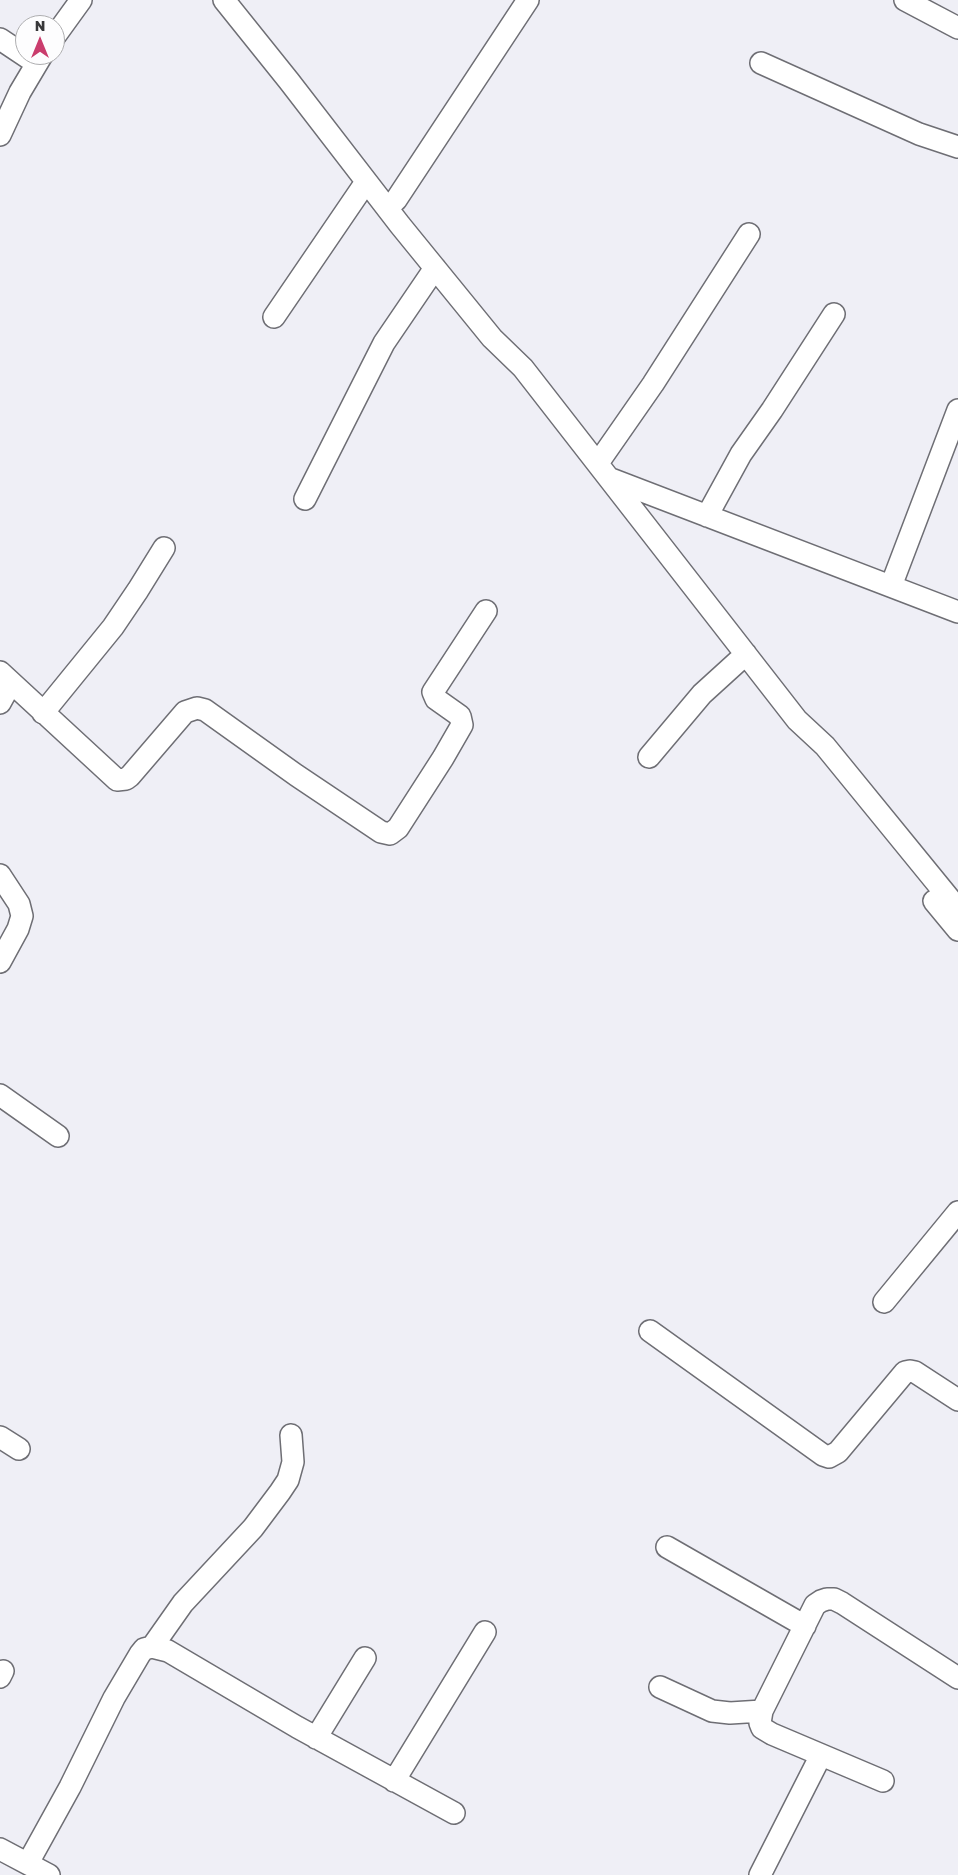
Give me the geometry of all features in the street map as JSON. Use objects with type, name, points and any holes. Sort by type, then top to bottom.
[{"type":"street","points":[[65,22],[81,0]]},
{"type":"street","points":[[224,0],[435,268],[492,338],[523,368],[605,471],[797,720],[825,746],[952,901],[958,930]]},
{"type":"street","points":[[242,0],[396,200],[502,329],[514,348],[523,368]]},
{"type":"street","points":[[396,200],[528,0]]},
{"type":"street","points":[[905,0],[958,28]]},
{"type":"street","points":[[0,39],[15,47]]},
{"type":"street","points":[[761,63],[919,134],[958,147]]},
{"type":"street","points":[[0,136],[20,92],[36,65]]},
{"type":"street","points":[[274,316],[366,182]]},
{"type":"street","points":[[605,471],[653,384],[749,234]]},
{"type":"street","points":[[305,499],[384,343],[435,268]]},
{"type":"street","points":[[707,516],[741,454],[834,314]]},
{"type":"street","points":[[891,586],[958,410]]},
{"type":"street","points":[[605,471],[707,516],[958,612]]},
{"type":"street","points":[[43,713],[113,627],[164,548]]},
{"type":"street","points":[[0,703],[6,678],[117,780],[126,779],[130,776],[185,712],[198,708],[205,710],[381,832],[390,834],[398,828],[462,725],[460,716],[436,699],[433,692],[486,611]]},
{"type":"street","points":[[649,757],[702,694],[746,654]]},
{"type":"street","points":[[0,875],[19,904],[22,916],[18,929],[0,962]]},
{"type":"street","points":[[0,1095],[58,1136]]},
{"type":"street","points":[[884,1302],[958,1212]]},
{"type":"street","points":[[650,1330],[823,1455],[829,1457],[838,1452],[905,1372],[915,1372],[958,1400]]},
{"type":"street","points":[[152,1647],[183,1602],[253,1528],[288,1480],[293,1462],[291,1435]]},
{"type":"street","points":[[0,1437],[19,1449]]},
{"type":"street","points":[[667,1547],[804,1626]]},
{"type":"street","points":[[883,1781],[767,1731],[762,1728],[760,1723],[762,1711],[815,1606],[821,1601],[834,1599],[958,1678]]},
{"type":"street","points":[[394,1780],[485,1632]]},
{"type":"street","points":[[0,1849],[38,1870],[70,1787],[118,1691],[140,1654],[148,1647],[168,1651],[316,1738],[454,1813]]},
{"type":"street","points":[[316,1738],[365,1658]]},
{"type":"street","points":[[660,1688],[720,1713],[762,1711]]},
{"type":"street","points":[[760,1875],[821,1755]]}]
